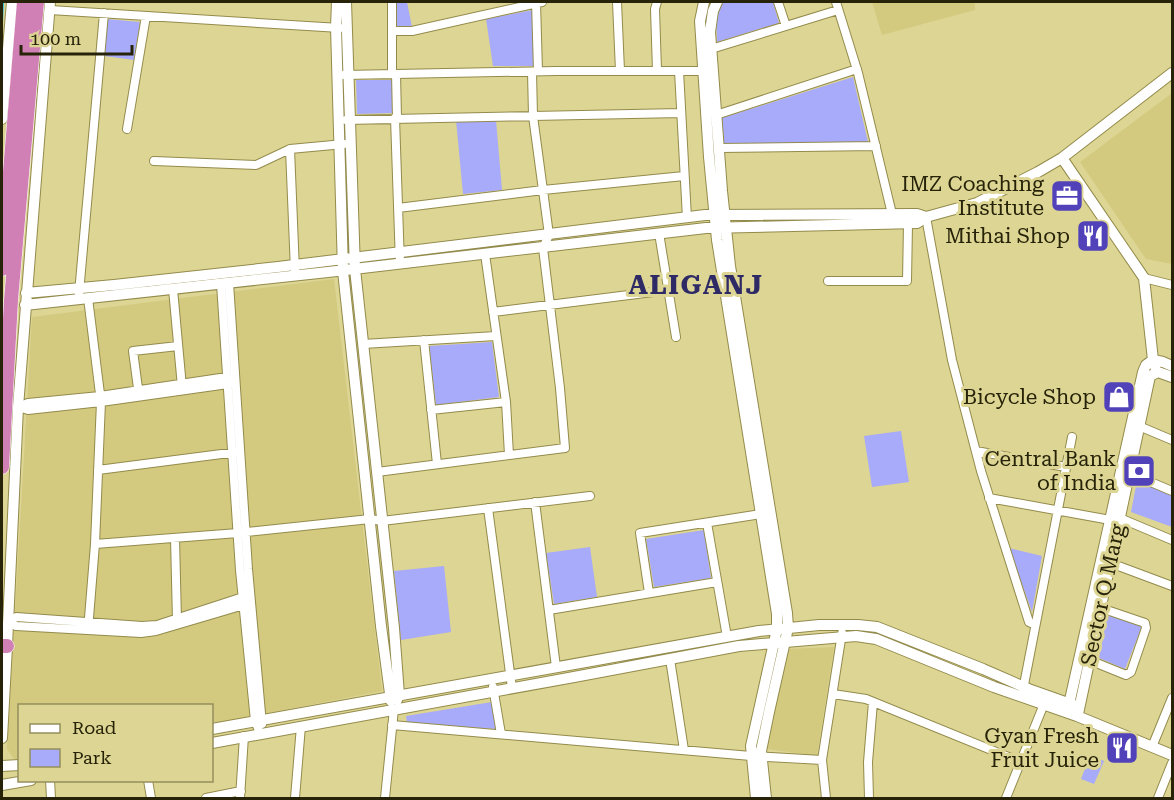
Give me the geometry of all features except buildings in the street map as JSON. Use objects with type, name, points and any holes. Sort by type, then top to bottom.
[{"type":"highway","points":[[2,467],[24,2]]},
{"type":"highway","points":[[2,269],[37,2]]},
{"type":"street","points":[[2,119],[12,2]]},
{"type":"street","points":[[337,2],[341,28],[349,264],[370,519],[394,696]]},
{"type":"street","points":[[341,28],[346,2]]},
{"type":"street","points":[[392,2],[400,258]]},
{"type":"street","points":[[376,472],[565,448],[543,248],[549,235],[533,116],[538,2],[412,31],[392,31]]},
{"type":"street","points":[[617,2],[620,71]]},
{"type":"street","points":[[657,2],[655,9],[657,71]]},
{"type":"street","points":[[704,2],[700,21],[716,115],[720,215]]},
{"type":"street","points":[[717,2],[713,11],[710,32],[711,49],[708,71],[721,227],[730,266],[761,514],[777,614],[783,629]]},
{"type":"street","points":[[778,2],[786,26]]},
{"type":"street","points":[[2,738],[4,646],[8,621],[18,406],[50,6],[104,13],[341,28]]},
{"type":"street","points":[[711,49],[786,26],[837,6],[857,69],[892,214]]},
{"type":"street","points":[[89,626],[95,544],[100,399],[82,295],[104,13]]},
{"type":"street","points":[[127,129],[146,16]]},
{"type":"street","points":[[716,115],[857,69]]},
{"type":"street","points":[[343,75],[535,71],[708,71]]},
{"type":"street","points":[[679,71],[687,218]]},
{"type":"street","points":[[400,258],[485,254],[721,227],[916,223],[926,217],[977,203],[1025,180],[1062,158],[1173,73]]},
{"type":"street","points":[[344,120],[681,113]]},
{"type":"street","points":[[154,161],[256,165],[290,149],[345,143]]},
{"type":"street","points":[[718,148],[876,146]]},
{"type":"street","points":[[290,149],[295,271]]},
{"type":"street","points":[[1062,158],[1144,278],[1153,360],[1158,372],[1173,377]]},
{"type":"street","points":[[398,208],[684,176]]},
{"type":"street","points":[[26,305],[82,295],[400,258],[549,235],[687,218],[720,215],[892,214],[917,214],[926,217]]},
{"type":"street","points":[[926,217],[952,360],[976,451],[1029,622],[1035,625]]},
{"type":"street","points":[[828,281],[908,280],[908,224]]},
{"type":"street","points":[[659,233],[676,337]]},
{"type":"street","points":[[485,254],[506,402],[509,455]]},
{"type":"street","points":[[349,264],[363,344],[394,628],[394,710],[385,798]]},
{"type":"street","points":[[26,293],[82,295],[173,289],[225,284],[295,271]]},
{"type":"street","points":[[1144,278],[1173,285]]},
{"type":"street","points":[[225,284],[246,601],[260,733]]},
{"type":"street","points":[[173,289],[182,387]]},
{"type":"street","points":[[493,312],[669,291]]},
{"type":"street","points":[[363,344],[496,336]]},
{"type":"street","points":[[424,340],[437,464]]},
{"type":"street","points":[[139,394],[133,351],[178,346]]},
{"type":"street","points":[[1073,710],[1136,425],[1143,372],[1146,365],[1153,360],[1173,366]]},
{"type":"street","name":"Sector Q Marg","points":[[1115,519],[1129,473],[1136,425],[1150,376],[1158,372]]},
{"type":"street","points":[[18,406],[28,410],[230,380]]},
{"type":"street","points":[[744,380],[787,614],[779,642],[762,751],[757,756],[756,798]]},
{"type":"street","points":[[431,410],[506,402]]},
{"type":"street","points":[[1136,425],[1173,440]]},
{"type":"street","points":[[1022,692],[1072,437]]},
{"type":"street","points":[[976,451],[1066,467]]},
{"type":"street","points":[[98,470],[237,453]]},
{"type":"street","points":[[1129,473],[1173,491]]},
{"type":"street","points":[[95,544],[370,519],[382,521],[590,496]]},
{"type":"street","points":[[989,498],[1115,519],[1173,540]]},
{"type":"street","points":[[535,502],[556,666]]},
{"type":"street","points":[[488,508],[512,688]]},
{"type":"street","points":[[649,593],[640,533],[761,514]]},
{"type":"street","points":[[707,523],[727,637]]},
{"type":"street","points":[[175,538],[177,622]]},
{"type":"street","points":[[1106,562],[1173,586]]},
{"type":"street","points":[[549,610],[717,582]]},
{"type":"street","points":[[8,621],[16,617],[89,626],[157,625],[177,622],[246,601]]},
{"type":"street","points":[[1089,660],[1129,675],[1146,628],[1145,623],[1096,606]]},
{"type":"street","name":"Sector Q Marg","points":[[1073,710],[1089,660],[1096,606]]},
{"type":"street","points":[[213,729],[556,666],[727,637],[819,625],[878,627],[983,669],[1022,692]]},
{"type":"street","points":[[826,798],[822,760],[843,625]]},
{"type":"street","points":[[213,743],[740,646],[856,636],[876,639],[994,687],[1022,692],[1073,710],[1173,755]]},
{"type":"street","points":[[670,659],[684,750]]},
{"type":"street","points":[[492,678],[501,734]]},
{"type":"street","points":[[833,694],[866,699],[1021,762]]},
{"type":"street","points":[[1152,747],[1173,699]]},
{"type":"street","points":[[1006,798],[1046,700]]},
{"type":"street","points":[[869,798],[868,762],[873,702]]},
{"type":"street","points":[[392,725],[822,760]]},
{"type":"street","points":[[295,798],[301,726]]},
{"type":"street","points":[[206,798],[240,795],[244,736]]},
{"type":"street","points":[[757,756],[766,798]]},
{"type":"street","points":[[1158,798],[1173,764]]},
{"type":"street","points":[[2,766],[18,765]]},
{"type":"street","points":[[2,785],[19,782]]},
{"type":"street","points":[[50,782],[51,798]]},
{"type":"street","points":[[148,782],[151,798]]},
{"type":"shaded area","points":[[872,2],[975,2],[975,10],[882,35]]},
{"type":"shaded area","points":[[1172,93],[1172,264],[1146,259],[1080,162]]},
{"type":"shaded area","points":[[334,279],[382,691],[213,724],[213,704],[18,704],[18,759],[14,759],[7,749],[32,317]]},
{"type":"shaded area","points":[[834,647],[817,756],[767,749],[787,649]]},
{"type":"green space","points":[[395,2],[407,2],[412,27],[395,27]]},
{"type":"green space","points":[[723,2],[773,2],[779,23],[717,42],[716,14]]},
{"type":"green space","points":[[533,10],[535,66],[493,66],[486,19]]},
{"type":"green space","points":[[107,19],[140,22],[134,60],[104,56]]},
{"type":"green space","points":[[853,77],[868,142],[724,144],[722,118]]},
{"type":"green space","points":[[356,80],[395,80],[395,113],[357,114]]},
{"type":"green space","points":[[456,120],[496,120],[502,190],[463,194]]},
{"type":"green space","points":[[492,342],[499,397],[436,405],[429,346]]},
{"type":"green space","points":[[901,431],[909,482],[872,487],[864,436]]},
{"type":"green space","points":[[1137,481],[1172,494],[1172,527],[1131,512]]},
{"type":"green space","points":[[704,530],[711,578],[654,587],[646,539]]},
{"type":"green space","points":[[590,547],[597,597],[554,604],[546,553]]},
{"type":"green space","points":[[1009,548],[1042,556],[1032,612]]},
{"type":"green space","points":[[444,566],[451,632],[401,640],[394,571]]},
{"type":"green space","points":[[1108,612],[1142,626],[1125,669],[1099,658]]},
{"type":"green space","points":[[492,702],[497,729],[407,723],[406,716]]},
{"type":"green space","points":[[1090,755],[1104,761],[1094,784],[1081,779]]},
{"type":"waterway","points":[[2,22],[3,2]]},
{"type":"place","name":"IMZ Coaching Institute","points":[[1067,196]]},
{"type":"place","name":"Mithai Shop","points":[[1093,236]]},
{"type":"place","name":"Bicycle Shop","points":[[1119,397]]},
{"type":"place","name":"Central Bank of India","points":[[1139,471]]},
{"type":"place","name":"Gyan Fresh Fruit Juice","points":[[1122,748]]},
{"type":"district","name":"ALIGANJ","points":[[696,285]]}]
